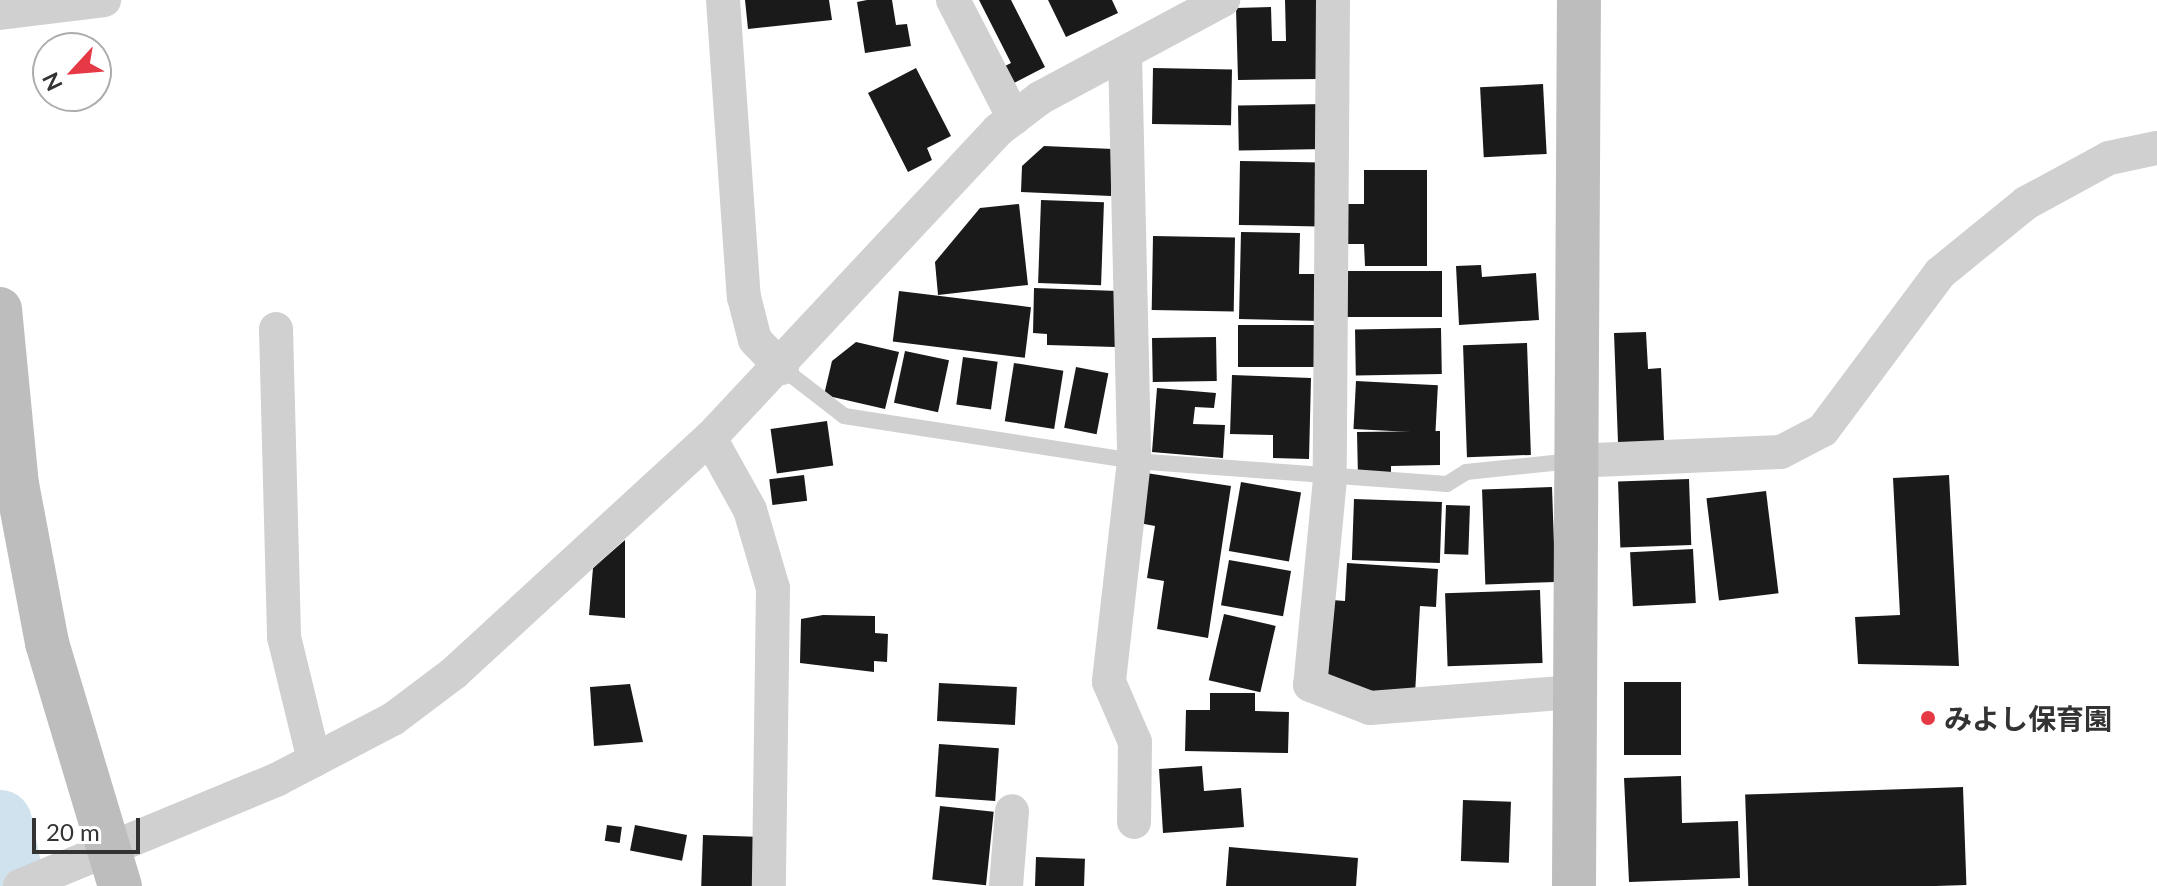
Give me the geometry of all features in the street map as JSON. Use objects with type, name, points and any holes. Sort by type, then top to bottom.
[{"type":"street","points":[[0,13],[104,0]]},
{"type":"street","points":[[723,0],[744,297],[755,340],[782,368]]},
{"type":"street","points":[[953,0],[1014,118]]},
{"type":"street","points":[[20,886],[69,871],[114,870],[393,719],[454,673],[710,438],[782,368],[1014,118],[1223,0]]},
{"type":"street","points":[[1333,0],[1330,479],[1310,685],[1370,708],[1575,692]]},
{"type":"street","points":[[1574,886],[1572,461],[1579,0]]},
{"type":"street","points":[[1125,53],[1134,461],[1109,682],[1135,742],[1134,822]]},
{"type":"street","points":[[1572,461],[1781,452],[1823,430],[1940,273],[2026,203],[2109,158],[2157,148]]},
{"type":"street","points":[[0,309],[17,484],[47,643],[114,870]]},
{"type":"street","points":[[276,329],[284,637],[314,760]]},
{"type":"street","points":[[710,438],[735,474],[773,588],[769,886]]},
{"type":"street","points":[[1006,886],[1012,811]]},
{"type":"lane","points":[[782,368],[844,416],[1134,461],[1330,479],[1447,484],[1466,472],[1572,461]]},
{"type":"building","points":[[745,0],[829,0],[832,20],[748,29]]},
{"type":"building","points":[[892,0],[896,25],[907,24],[911,46],[865,53],[857,2]]},
{"type":"building","points":[[979,0],[1011,0],[1045,67],[1014,83],[1005,66],[1011,63]]},
{"type":"building","points":[[1048,0],[1112,0],[1118,13],[1066,37]]},
{"type":"building","points":[[1285,0],[1318,0],[1319,79],[1238,80],[1236,8],[1271,7],[1272,41],[1286,41]]},
{"type":"building","points":[[916,68],[951,136],[927,148],[932,160],[908,172],[868,93]]},
{"type":"building","points":[[1153,68],[1232,69],[1231,125],[1152,124]]},
{"type":"building","points":[[1543,84],[1547,154],[1484,157],[1480,87]]},
{"type":"building","points":[[1324,104],[1325,149],[1239,150],[1238,106]]},
{"type":"building","points":[[1044,146],[1113,149],[1111,196],[1021,192],[1022,166]]},
{"type":"building","points":[[1240,161],[1320,162],[1319,226],[1239,225]]},
{"type":"building","points":[[1364,170],[1427,170],[1427,266],[1365,266],[1364,244],[1347,244],[1347,204],[1364,204]]},
{"type":"building","points":[[1041,200],[1104,202],[1101,285],[1038,283]]},
{"type":"building","points":[[1019,204],[1028,285],[938,295],[935,262],[980,208]]},
{"type":"building","points":[[1241,232],[1300,233],[1299,274],[1321,274],[1321,321],[1239,319]]},
{"type":"building","points":[[1153,236],[1235,237],[1234,311],[1152,310]]},
{"type":"building","points":[[1481,265],[1482,277],[1536,273],[1539,320],[1459,325],[1456,266]]},
{"type":"building","points":[[1345,271],[1442,271],[1442,317],[1345,317]]},
{"type":"building","points":[[1034,288],[1118,291],[1115,347],[1047,345],[1047,334],[1033,333]]},
{"type":"building","points":[[899,291],[1031,307],[1025,358],[893,342]]},
{"type":"building","points":[[1238,325],[1322,325],[1322,367],[1238,367]]},
{"type":"building","points":[[1441,328],[1442,374],[1356,375],[1355,330]]},
{"type":"building","points":[[1646,332],[1648,369],[1661,368],[1664,441],[1618,443],[1614,333]]},
{"type":"building","points":[[1216,337],[1217,381],[1153,382],[1152,338]]},
{"type":"building","points":[[856,342],[899,352],[885,409],[824,395],[832,361]]},
{"type":"building","points":[[1527,343],[1531,455],[1467,457],[1463,345]]},
{"type":"building","points":[[905,351],[949,360],[938,412],[894,403]]},
{"type":"building","points":[[963,357],[998,362],[991,409],[956,405]]},
{"type":"building","points":[[1014,363],[1063,371],[1054,429],[1005,421]]},
{"type":"building","points":[[1076,367],[1108,373],[1097,434],[1064,428]]},
{"type":"building","points":[[1232,375],[1311,378],[1309,459],[1273,458],[1273,435],[1230,434]]},
{"type":"building","points":[[1356,381],[1438,385],[1435,433],[1353,429]]},
{"type":"building","points":[[1157,388],[1216,393],[1214,408],[1195,407],[1193,424],[1225,425],[1223,458],[1152,452]]},
{"type":"building","points":[[827,421],[833,466],[777,473],[771,429]]},
{"type":"building","points":[[1440,431],[1440,465],[1391,466],[1391,477],[1358,478],[1357,432]]},
{"type":"building","points":[[1146,473],[1231,486],[1208,638],[1157,629],[1164,581],[1147,578],[1155,526],[1139,523]]},
{"type":"building","points":[[804,475],[807,501],[772,505],[769,479]]},
{"type":"building","points":[[1949,475],[1959,666],[1858,664],[1855,617],[1900,615],[1893,478]]},
{"type":"building","points":[[1689,479],[1691,545],[1620,547],[1618,481]]},
{"type":"building","points":[[1241,482],[1301,493],[1289,562],[1229,551]]},
{"type":"building","points":[[1552,487],[1555,582],[1485,584],[1482,489]]},
{"type":"building","points":[[1766,491],[1779,593],[1719,601],[1706,498]]},
{"type":"building","points":[[1354,499],[1442,502],[1440,563],[1352,560]]},
{"type":"building","points":[[1446,505],[1470,506],[1468,555],[1444,554]]},
{"type":"building","points":[[625,540],[625,618],[589,615],[593,568]]},
{"type":"building","points":[[1693,549],[1696,603],[1633,606],[1630,552]]},
{"type":"building","points":[[1229,560],[1291,571],[1283,616],[1221,605]]},
{"type":"building","points":[[1347,563],[1438,569],[1436,607],[1420,606],[1415,694],[1327,688],[1332,600],[1345,601]]},
{"type":"building","points":[[1540,590],[1543,663],[1448,666],[1445,593]]},
{"type":"building","points":[[1224,614],[1276,626],[1260,692],[1209,680]]},
{"type":"building","points":[[823,615],[875,616],[875,633],[888,634],[887,662],[874,661],[874,672],[800,663],[801,619]]},
{"type":"building","points":[[1624,682],[1681,682],[1681,755],[1624,755]]},
{"type":"building","points":[[939,683],[1017,687],[1015,725],[937,721]]},
{"type":"building","points":[[630,684],[643,742],[594,746],[590,687]]},
{"type":"building","points":[[1210,693],[1255,693],[1255,711],[1289,712],[1288,753],[1185,751],[1186,710],[1210,710]]},
{"type":"building","points":[[939,744],[999,748],[995,801],[935,797]]},
{"type":"building","points":[[1202,766],[1204,791],[1241,788],[1244,827],[1163,833],[1159,769]]},
{"type":"building","points":[[1681,776],[1682,823],[1738,821],[1740,878],[1629,882],[1624,778]]},
{"type":"building","points":[[1963,787],[1966,885],[1748,886],[1745,795]]},
{"type":"building","points":[[1463,800],[1511,802],[1509,863],[1461,861]]},
{"type":"building","points":[[940,806],[994,812],[986,885],[932,880]]},
{"type":"building","points":[[607,825],[622,827],[620,843],[605,841]]},
{"type":"building","points":[[635,825],[687,835],[682,861],[630,851]]},
{"type":"building","points":[[703,835],[755,837],[753,886],[701,886]]},
{"type":"building","points":[[1229,847],[1358,858],[1356,886],[1226,886]]},
{"type":"building","points":[[1036,857],[1085,859],[1084,886],[1035,886]]},
{"type":"waterway","points":[[0,822],[13,886]]},
{"type":"place","name":"みよし保育園","points":[[1928,718]]}]
